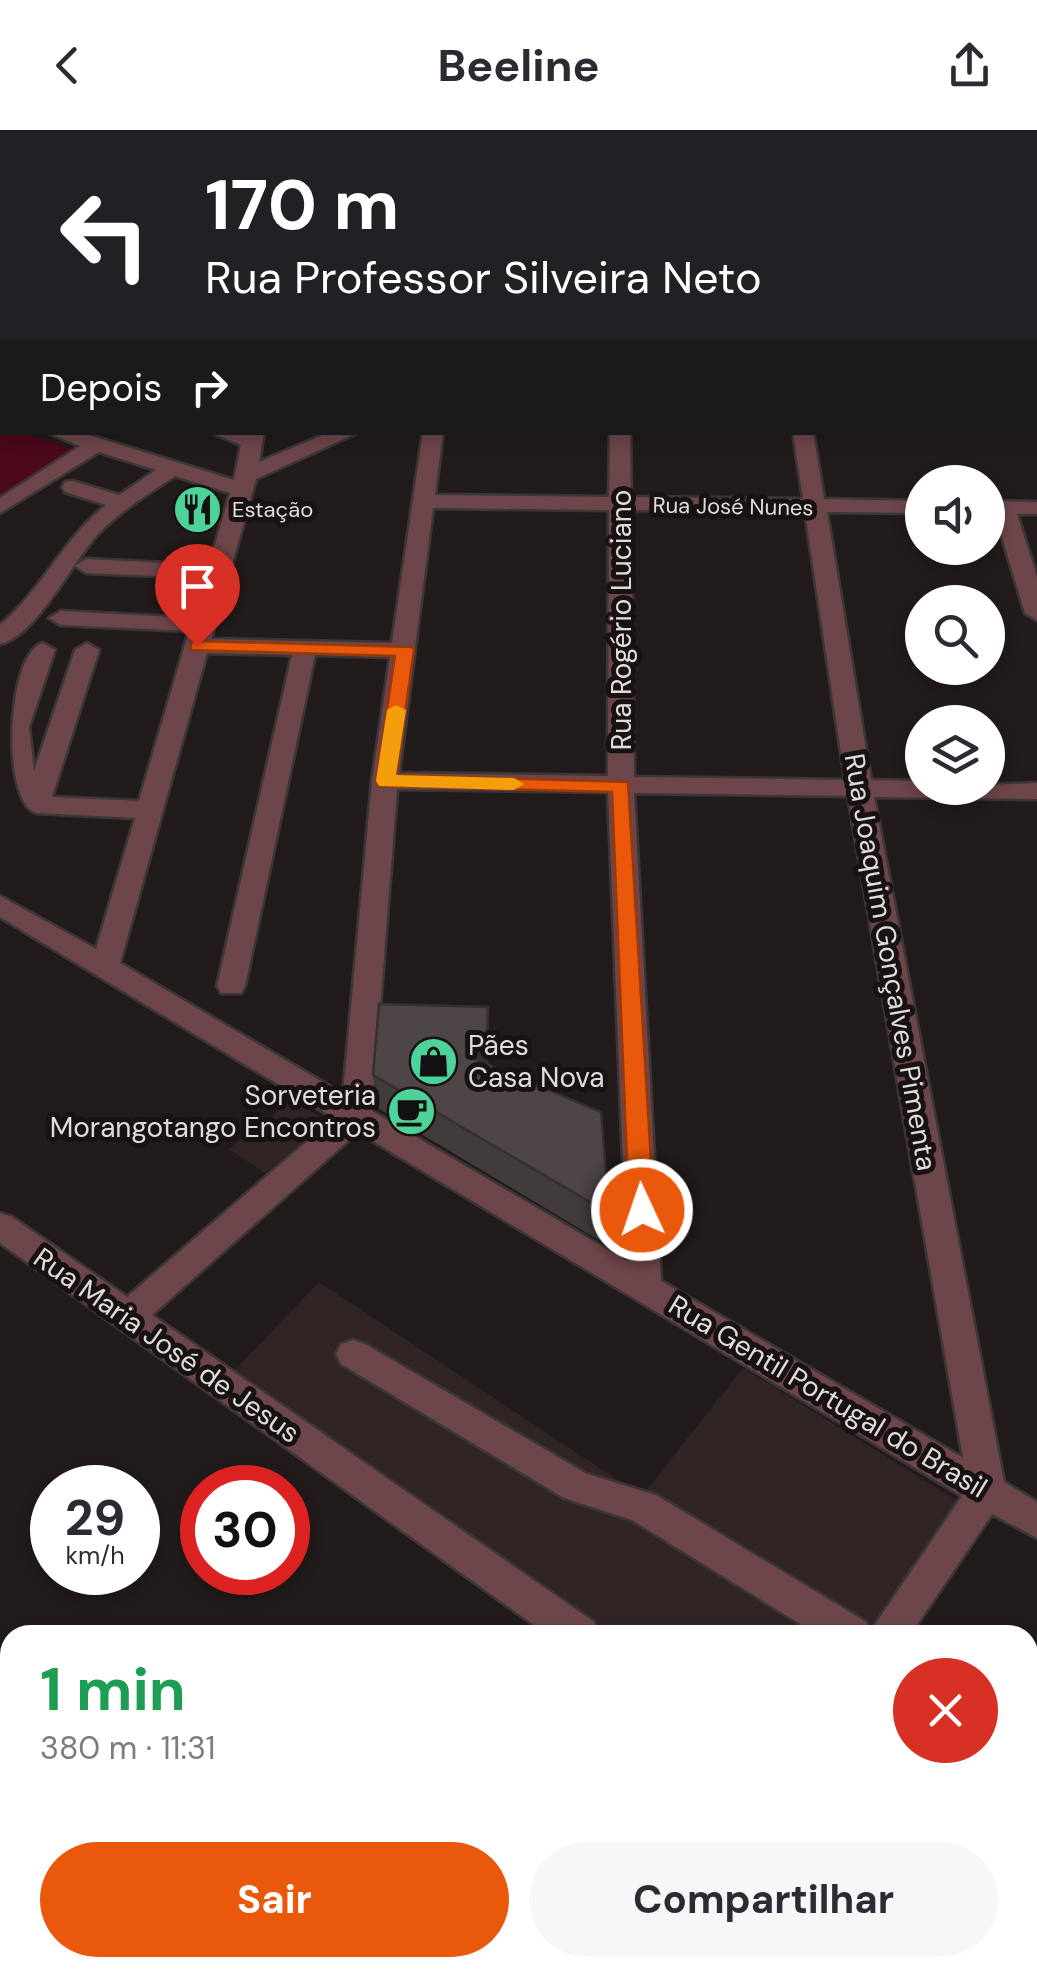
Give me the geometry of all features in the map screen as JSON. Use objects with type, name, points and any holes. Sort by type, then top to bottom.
[{"type":"street","points":[[65,435],[174,468],[243,482],[343,435]]},
{"type":"street","points":[[127,1318],[356,1116],[386,781],[432,435]]},
{"type":"street","name":"Rua Rogério Luciano","points":[[620,435],[622,786],[645,1287]]},
{"type":"street","name":"Rua Joaquim Gonçalves Pimenta","points":[[803,435],[859,787],[987,1490]]},
{"type":"street","points":[[104,967],[253,437]]},
{"type":"street","points":[[0,507],[96,445]]},
{"type":"street","points":[[0,637],[19,623],[90,531],[174,468]]},
{"type":"street","points":[[73,487],[121,504]]},
{"type":"street","name":"Rua José Nunes","points":[[424,500],[905,507]]},
{"type":"street","points":[[1005,507],[1037,508]]},
{"type":"street","points":[[1005,530],[1037,613]]},
{"type":"street","points":[[86,566],[217,572]]},
{"type":"street","points":[[61,618],[305,648],[405,650]]},
{"type":"street","points":[[231,986],[305,648]]},
{"type":"street","points":[[36,805],[18,764],[13,734],[42,650]]},
{"type":"street","points":[[36,805],[87,650]]},
{"type":"street","points":[[386,781],[1037,791]]},
{"type":"street","points":[[36,805],[150,810]]},
{"type":"street","name":"Rua Gentil Portugal do Brasil","points":[[0,905],[1037,1521]]},
{"type":"street","name":"Rua Maria José de Jesus","points":[[0,1226],[566,1625]]},
{"type":"street","points":[[353,1354],[576,1487],[644,1507],[836,1625]]},
{"type":"street","points":[[895,1625],[987,1490]]},
{"type":"shaded area","points":[[0,435],[32,435],[75,450],[0,498]]},
{"type":"shaded area","points":[[292,1100],[327,1121],[265,1173],[229,1149]]},
{"type":"shaded area","points":[[319,1282],[642,1496],[743,1368],[958,1501],[876,1625],[585,1625],[231,1374]]},
{"type":"building","points":[[379,1004],[488,1007],[487,1045],[470,1057],[601,1112],[609,1213],[373,1075]]},
{"type":"slow traffic","points":[[396,710],[386,781],[514,784]]},
{"type":"place","name":"Estação","points":[[197,509]]},
{"type":"place","name":"Pães Casa Nova","points":[[433,1061]]},
{"type":"place","name":"Sorveteria Morangotango Encontros","points":[[411,1111]]},
{"type":"route","points":[[197,646],[405,650],[386,781],[622,786],[642,1210]]}]
